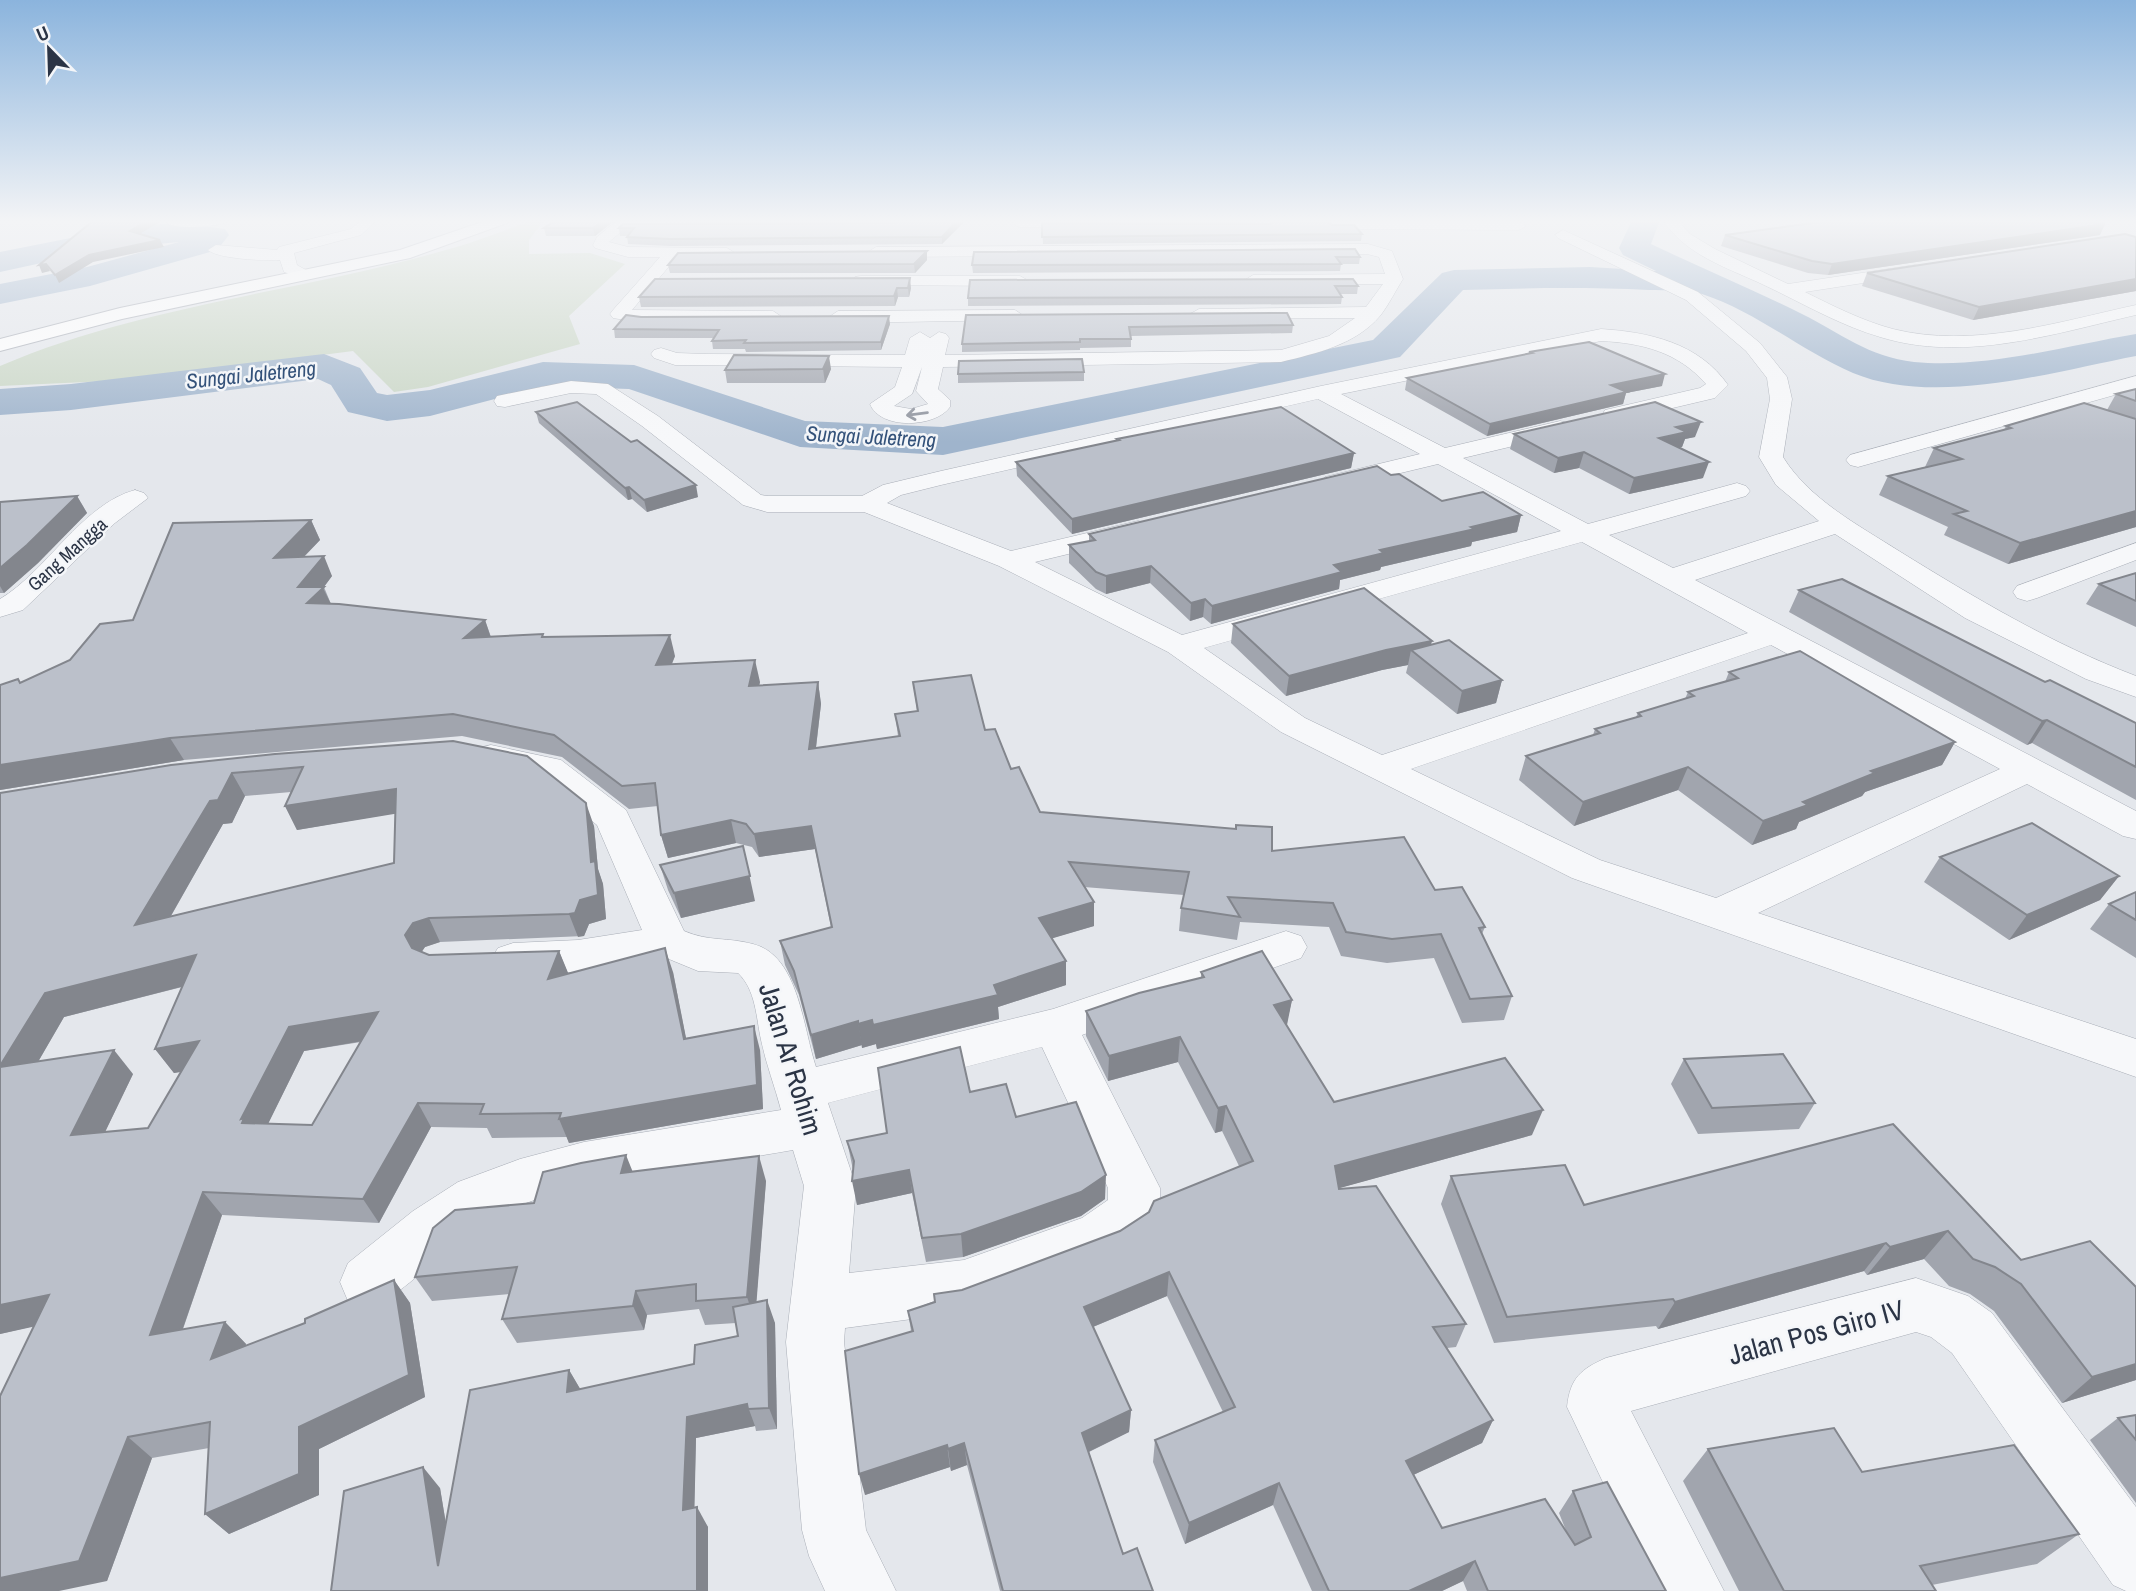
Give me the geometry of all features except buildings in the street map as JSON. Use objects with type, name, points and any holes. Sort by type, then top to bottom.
[{"type":"main road","points":[[0,345],[65,327],[213,294]]},
{"type":"main road","points":[[0,355],[65,327]]},
{"type":"street","points":[[636,294],[620,314],[643,317],[793,317]]},
{"type":"street","points":[[934,316],[935,361],[927,391],[939,400],[939,407],[927,413],[911,415],[883,410],[884,401],[905,390],[914,361],[934,316],[940,294]]},
{"type":"street","points":[[661,354],[675,359],[706,360],[914,361],[1281,356],[1345,337],[1373,312],[1385,294]]},
{"type":"street","points":[[1688,294],[1753,347],[1777,377],[1781,399],[1771,457],[1785,480],[1838,524],[1976,612],[2097,672],[2136,687]]},
{"type":"street","points":[[1799,294],[1877,330],[1937,341],[1987,340],[2136,310]]},
{"type":"street","points":[[1179,314],[1373,312]]},
{"type":"street","points":[[819,317],[1040,316]]},
{"type":"street","points":[[867,504],[892,490],[1321,392],[1601,335],[1644,339],[1677,350],[1700,366],[1718,385],[1707,393],[1305,489]]},
{"type":"street","points":[[1858,460],[2136,382]]},
{"type":"street","points":[[505,401],[562,388],[601,388],[650,421],[752,500],[767,504],[867,504],[1009,560],[1179,645],[1293,725],[1586,869],[2136,1058]]},
{"type":"street","points":[[1321,392],[2136,827]]},
{"type":"street","points":[[2056,406],[2096,419]]},
{"type":"street","points":[[1179,645],[1737,491]]},
{"type":"street","name":"Gang Mangga","points":[[0,608],[13,604],[106,517],[135,498]]},
{"type":"street","points":[[1009,560],[1157,524]]},
{"type":"street","points":[[1672,578],[1838,524]]},
{"type":"street","points":[[2027,592],[2136,551]]},
{"type":"street","points":[[1377,768],[1774,634]]},
{"type":"street","points":[[462,750],[548,768],[613,819],[658,876],[668,941],[578,956],[469,960]]},
{"type":"street","points":[[1719,914],[2029,769]]},
{"type":"street","name":"Jalan Ar Rohim","points":[[668,941],[698,955],[726,955],[751,959],[766,973],[777,1005],[784,1041],[831,1186],[815,1342],[834,1530],[842,1556],[862,1591]]},
{"type":"street","points":[[368,1282],[432,1228],[476,1199],[520,1182],[806,1109],[921,1058],[1055,1026],[1286,947]]},
{"type":"street","points":[[818,1304],[964,1286],[1099,1236],[1127,1217],[1134,1201],[1134,1188],[1055,1026]]},
{"type":"street","name":"Jalan Pos Giro IV","points":[[1690,1591],[1597,1407],[1598,1397],[1606,1388],[1916,1305],[1948,1315],[1972,1333],[2136,1562]]},
{"type":"green space","points":[[253,294],[592,294],[569,316],[580,344],[428,387],[394,392],[353,351],[129,380],[0,386],[0,366],[111,328]]},
{"type":"waterway","name":"Sungai Jaletreng","points":[[0,402],[71,397],[324,366],[346,377],[363,403],[387,408],[430,403],[543,374],[634,377],[800,434],[943,441],[1386,349],[1440,294]]},
{"type":"waterway","points":[[1729,294],[1790,322],[1836,351],[1870,366],[1914,374],[1969,375],[2136,345]]}]
